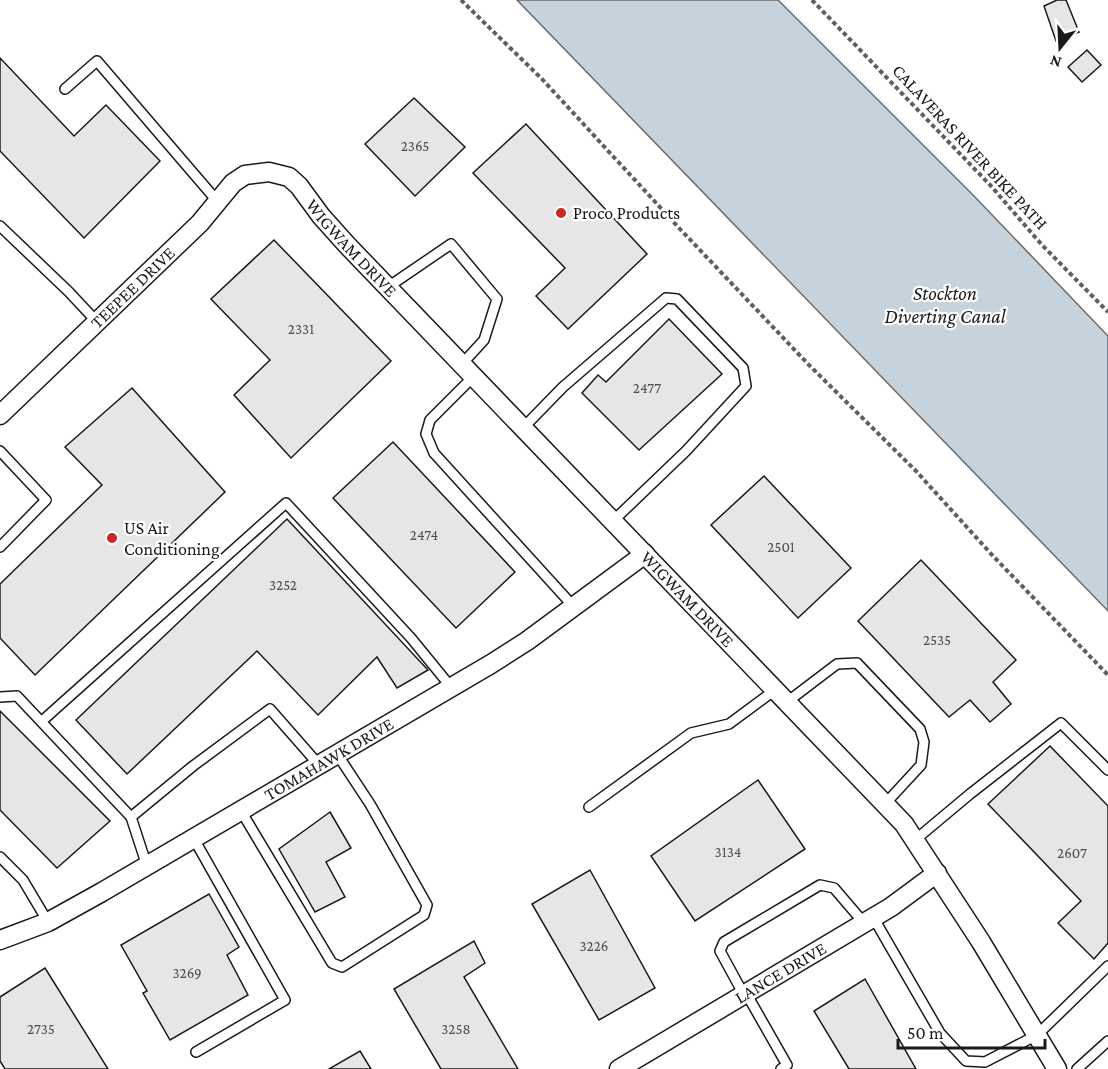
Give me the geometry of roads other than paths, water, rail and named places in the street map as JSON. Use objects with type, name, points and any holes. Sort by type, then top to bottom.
[{"type":"street","name":"TEEPEE DRIVE","points":[[0,416],[200,223],[232,183],[245,175],[269,172]]},
{"type":"street","name":"WIGWAM DRIVE","points":[[269,172],[289,177],[299,186],[321,216],[387,287],[904,824],[981,942],[1057,1069]]},
{"type":"street","name":"TOMAHAWK DRIVE","points":[[0,940],[48,922],[194,839],[451,687],[527,641],[645,555]]},
{"type":"street","name":"LANCE DRIVE","points":[[621,1068],[891,907],[937,873]]},
{"type":"lane","points":[[65,89],[97,61],[218,202]]},
{"type":"lane","points":[[0,226],[97,322]]},
{"type":"lane","points":[[387,287],[451,244],[497,299],[484,340],[468,370],[430,420],[426,434],[434,453],[574,607]]},
{"type":"lane","points":[[523,428],[563,387],[666,298],[677,299],[743,368],[746,386],[686,451],[613,521]]},
{"type":"lane","points":[[0,451],[46,500],[0,547]]},
{"type":"lane","points":[[42,721],[286,503],[411,638],[451,687]]},
{"type":"lane","points":[[589,807],[691,733],[729,724],[837,664],[857,663],[920,729],[924,742],[921,765],[885,804]]},
{"type":"lane","points":[[0,697],[17,696],[130,818],[147,866]]},
{"type":"lane","points":[[130,818],[192,766],[270,709],[319,765]]},
{"type":"lane","points":[[915,840],[1061,723],[1108,770]]},
{"type":"lane","points":[[241,811],[332,963],[342,967],[424,915],[427,905],[370,804],[337,754]]},
{"type":"lane","points":[[194,839],[285,1000],[196,1052]]},
{"type":"lane","points":[[0,857],[23,880],[48,922]]},
{"type":"lane","points":[[781,1069],[787,1065],[720,951],[724,942],[820,885],[834,888],[869,920],[940,1034],[966,1061],[985,1062],[1037,1035],[1108,966]]},
{"type":"lane","points":[[1077,1069],[1108,1041]]},
{"type":"water","name":"Stockton Diverting Canal","points":[[517,0],[778,0],[974,196],[1108,336],[1108,611]]},
{"type":"place","name":"Proco Products","points":[[561,213]]},
{"type":"place","name":"US Air Conditioning","points":[[112,538]]}]
